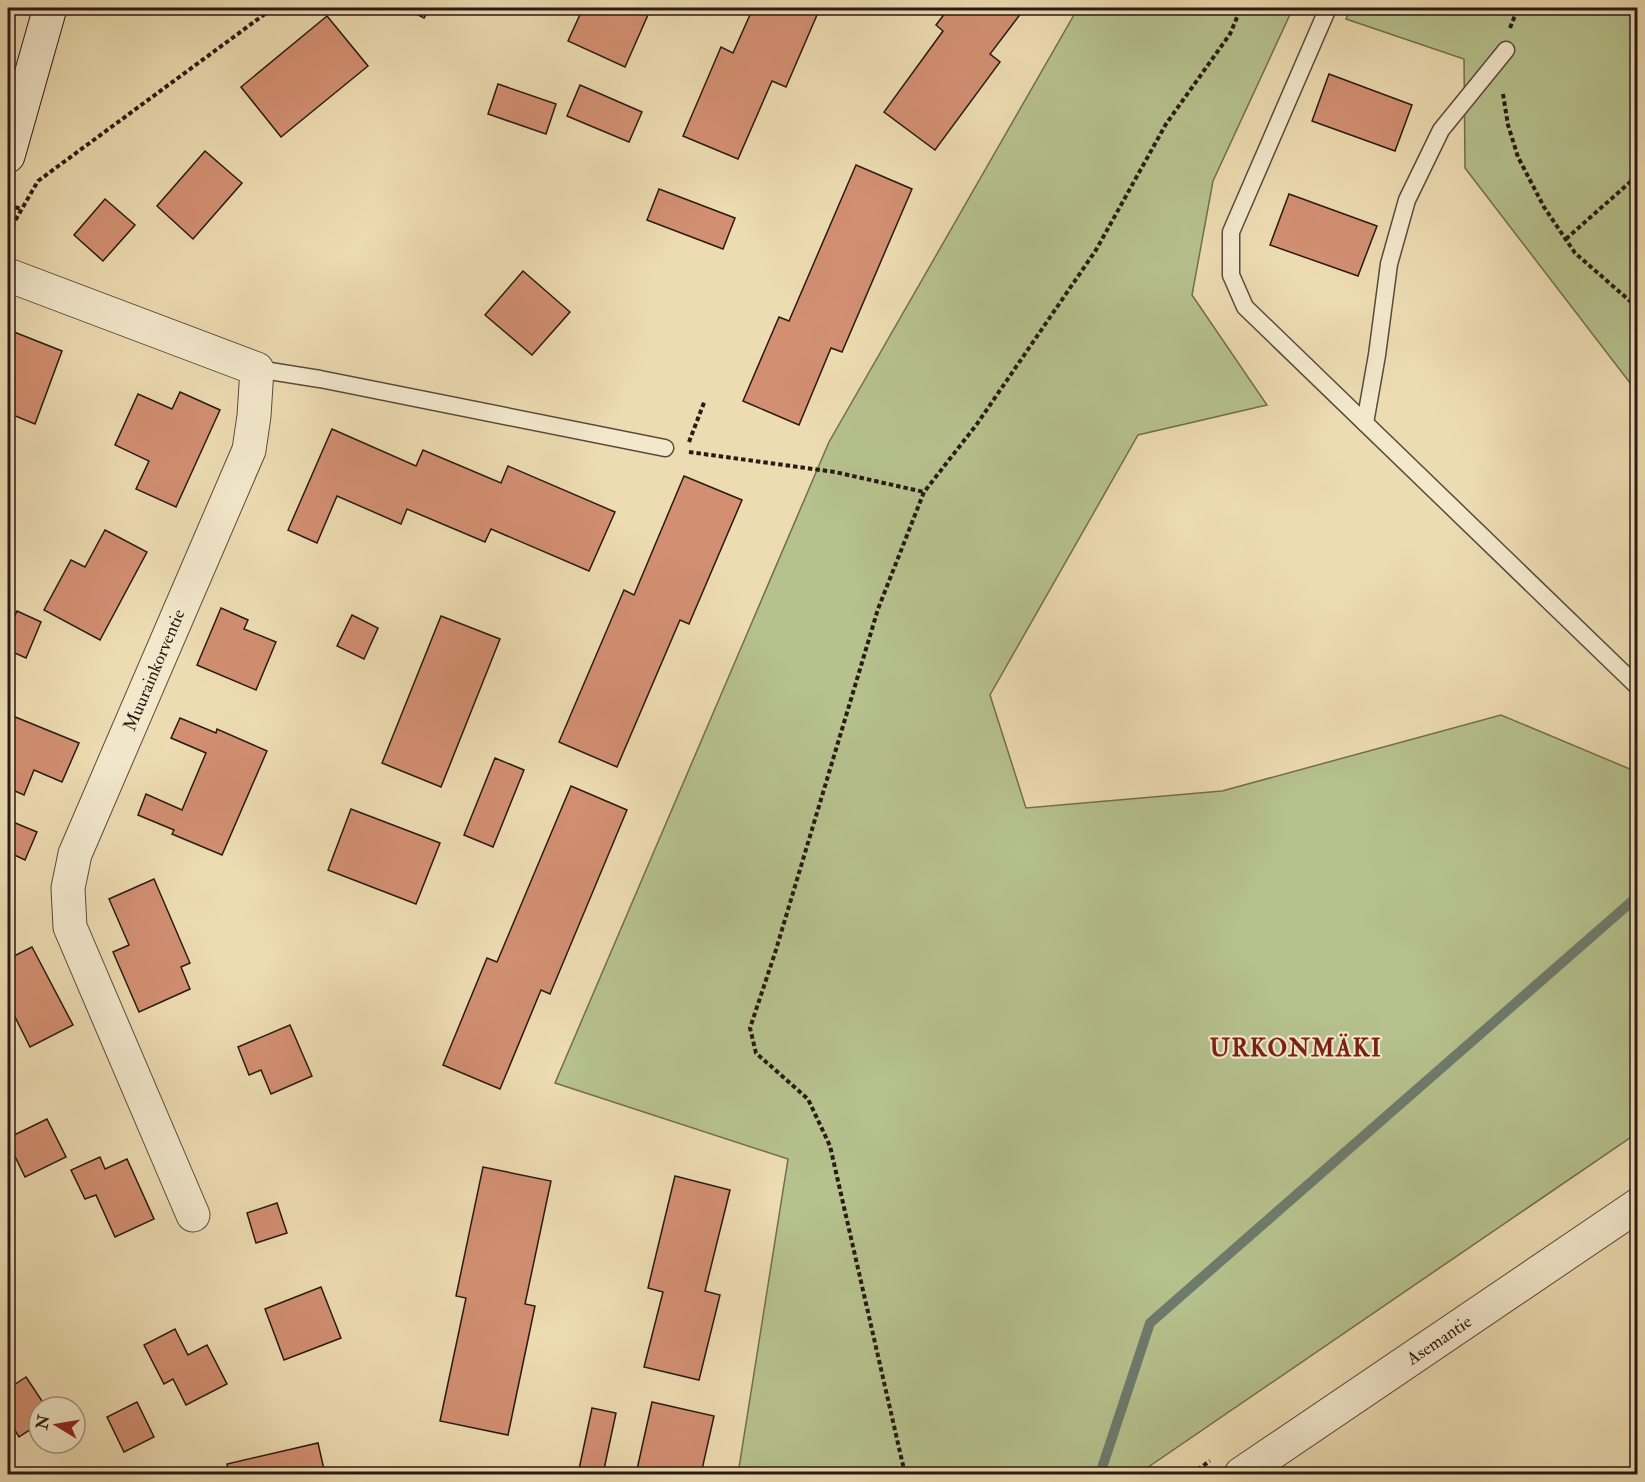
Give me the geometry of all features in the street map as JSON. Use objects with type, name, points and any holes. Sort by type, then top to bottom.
[{"type":"street","points":[[8,156],[50,8]]},
{"type":"street","points":[[8,274],[257,369]]},
{"type":"street","name":"Muurainkorventie","points":[[194,1215],[70,927],[68,888],[75,854],[249,450],[257,369]]},
{"type":"street","name":"Asemantie","points":[[1241,1474],[1638,1205]]},
{"type":"lane","points":[[1328,8],[1232,232],[1231,275],[1245,307],[1638,687]]},
{"type":"lane","points":[[1365,423],[1389,264],[1407,200],[1441,130],[1506,50]]},
{"type":"lane","points":[[257,369],[320,379],[665,448]]},
{"type":"path","points":[[8,233],[38,181],[273,8]]},
{"type":"path","points":[[905,1474],[830,1146],[808,1099],[756,1053],[750,1028],[878,609],[924,492],[977,424],[1096,250],[1166,124],[1230,34],[1241,8]]},
{"type":"path","points":[[1518,8],[1510,24],[1501,77],[1508,125],[1518,157],[1544,207],[1575,253],[1638,308]]},
{"type":"path","points":[[1566,239],[1638,176]]},
{"type":"path","points":[[8,205],[21,209]]},
{"type":"path","points":[[705,400],[686,451],[835,472],[924,492]]},
{"type":"green space","points":[[1078,8],[1293,8],[1213,181],[1192,295],[1267,405],[1138,435],[990,695],[1026,808],[1222,791],[1501,715],[1637,772],[1637,1133],[1138,1474],[738,1474],[788,1159],[555,1083],[829,442]]},
{"type":"green space","points":[[1351,8],[1637,8],[1637,392],[1465,168],[1464,59],[1346,19]]},
{"type":"building","points":[[405,8],[430,8],[424,18]]},
{"type":"building","points":[[583,8],[651,8],[625,67],[568,41]]},
{"type":"building","points":[[753,8],[820,8],[786,87],[772,81],[738,159],[683,136],[721,47],[733,53]]},
{"type":"building","points":[[949,8],[1025,8],[990,54],[1000,62],[935,150],[884,112],[943,31],[936,25]]},
{"type":"building","points":[[327,16],[368,66],[281,137],[241,87]]},
{"type":"building","points":[[1329,74],[1412,105],[1395,151],[1312,121]]},
{"type":"building","points":[[498,84],[556,104],[546,134],[488,114]]},
{"type":"building","points":[[580,85],[642,112],[629,142],[567,116]]},
{"type":"building","points":[[205,151],[242,183],[193,239],[157,206]]},
{"type":"building","points":[[856,165],[912,189],[842,352],[831,348],[799,425],[743,401],[779,317],[789,321]]},
{"type":"building","points":[[659,189],[735,218],[723,249],[647,220]]},
{"type":"building","points":[[1289,194],[1377,226],[1358,276],[1270,245]]},
{"type":"building","points":[[105,199],[135,225],[103,261],[74,235]]},
{"type":"building","points":[[523,271],[570,312],[532,355],[485,315]]},
{"type":"building","points":[[9,330],[62,351],[35,424],[8,413]]},
{"type":"building","points":[[180,392],[220,410],[176,507],[136,489],[149,461],[115,445],[138,394],[172,409]]},
{"type":"building","points":[[332,429],[416,466],[423,450],[501,483],[508,466],[615,512],[589,571],[491,529],[485,542],[407,509],[401,524],[337,496],[317,543],[288,530]]},
{"type":"building","points":[[684,476],[742,500],[689,624],[680,620],[617,767],[559,742],[624,590],[634,595]]},
{"type":"building","points":[[105,530],[147,552],[100,640],[44,610],[71,560],[85,567]]},
{"type":"building","points":[[221,608],[248,620],[244,629],[276,642],[256,690],[197,665]]},
{"type":"building","points":[[17,611],[41,622],[26,658],[8,650],[8,631]]},
{"type":"building","points":[[352,615],[378,628],[364,659],[337,646]]},
{"type":"building","points":[[441,616],[500,639],[441,787],[382,763]]},
{"type":"building","points":[[8,714],[79,743],[62,782],[34,770],[24,795],[8,788]]},
{"type":"building","points":[[180,718],[216,733],[217,729],[267,751],[222,855],[172,834],[174,830],[138,815],[146,794],[182,810],[206,753],[171,738]]},
{"type":"building","points":[[495,758],[524,770],[493,847],[464,835]]},
{"type":"building","points":[[571,786],[627,810],[550,994],[541,990],[500,1089],[443,1065],[487,958],[497,962]]},
{"type":"building","points":[[351,809],[440,843],[416,904],[328,870]]},
{"type":"building","points":[[8,820],[37,832],[25,860],[8,852]]},
{"type":"building","points":[[154,879],[190,963],[181,967],[190,989],[139,1012],[113,952],[129,945],[109,899]]},
{"type":"building","points":[[32,947],[73,1025],[30,1047],[8,1003],[8,959]]},
{"type":"building","points":[[290,1025],[312,1076],[271,1094],[261,1070],[249,1075],[238,1047]]},
{"type":"building","points":[[8,1062],[14,1090],[8,1092]]},
{"type":"building","points":[[47,1119],[66,1157],[25,1177],[8,1138]]},
{"type":"building","points":[[100,1157],[105,1169],[127,1159],[154,1219],[115,1237],[96,1195],[85,1199],[71,1170]]},
{"type":"building","points":[[483,1167],[551,1181],[525,1304],[535,1306],[508,1435],[440,1421],[466,1298],[456,1296]]},
{"type":"building","points":[[675,1176],[730,1190],[705,1291],[720,1295],[699,1380],[644,1367],[663,1292],[648,1288]]},
{"type":"building","points":[[277,1203],[287,1233],[256,1243],[247,1213]]},
{"type":"building","points":[[321,1287],[341,1338],[284,1360],[265,1309]]},
{"type":"building","points":[[175,1329],[188,1355],[207,1345],[227,1384],[186,1405],[173,1379],[164,1384],[144,1345]]},
{"type":"building","points":[[26,1377],[38,1395],[27,1395],[27,1432],[19,1437],[8,1419],[8,1389]]},
{"type":"building","points":[[137,1402],[154,1437],[124,1452],[107,1417]]},
{"type":"building","points":[[652,1402],[714,1416],[701,1474],[636,1474]]},
{"type":"building","points":[[592,1408],[616,1413],[603,1474],[578,1474]]},
{"type":"building","points":[[318,1443],[325,1474],[229,1474],[227,1464]]},
{"type":"waterway","points":[[1100,1474],[1150,1323],[1638,896]]},
{"type":"district","name":"URKONMÄKI","points":[[1296,1048]]}]
